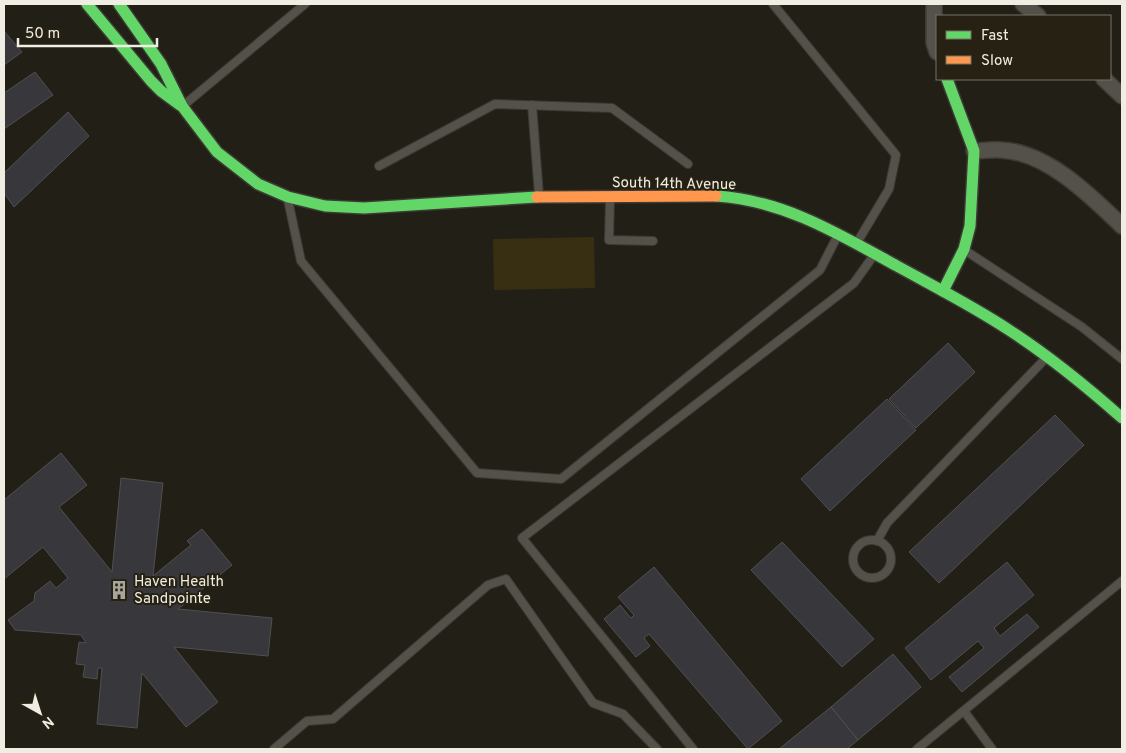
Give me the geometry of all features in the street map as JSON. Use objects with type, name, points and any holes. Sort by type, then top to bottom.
[{"type":"street","points":[[87,4],[151,81],[161,91],[182,106]]},
{"type":"street","points":[[119,4],[161,64],[182,106]]},
{"type":"street","points":[[934,4],[934,43],[936,49]]},
{"type":"street","points":[[1023,4],[1037,15]]},
{"type":"street","points":[[943,291],[964,249],[970,226],[974,151],[947,80]]},
{"type":"street","points":[[1105,80],[1122,96]]},
{"type":"street","name":"South 14th Avenue","points":[[182,106],[217,152],[258,184],[288,197],[325,206],[364,208],[539,197],[610,196],[717,196],[772,205],[796,214],[856,243],[1007,328],[1048,356],[1092,390],[1122,418]]},
{"type":"street","points":[[974,151],[1001,150],[1027,155],[1046,164],[1079,186],[1122,226]]},
{"type":"lane","points":[[182,106],[306,4]]},
{"type":"lane","points":[[773,4],[896,155],[888,189],[856,243]]},
{"type":"lane","points":[[379,166],[495,104],[612,108],[688,164]]},
{"type":"lane","points":[[532,105],[539,197]]},
{"type":"lane","points":[[610,196],[609,240],[653,241]]},
{"type":"lane","points":[[288,197],[301,261],[477,473],[486,474],[561,479],[820,270],[838,234]]},
{"type":"lane","points":[[964,249],[1082,327],[1122,359]]},
{"type":"lane","points":[[692,749],[522,538],[854,283],[875,254]]},
{"type":"lane","points":[[877,541],[887,523],[1048,356]]},
{"type":"lane","points":[[877,541],[888,549],[891,563],[883,575],[870,578],[858,573],[852,562],[853,556],[855,550],[864,542],[877,541]]},
{"type":"lane","points":[[274,749],[307,721],[333,719],[488,584],[506,579],[593,703],[623,714],[657,749]]},
{"type":"lane","points":[[917,749],[1122,581]]},
{"type":"lane","points":[[964,711],[992,749]]},
{"type":"shaded area","points":[[594,237],[595,288],[494,290],[493,239]]},
{"type":"building","points":[[4,31],[22,52],[4,65]]},
{"type":"building","points":[[35,72],[53,95],[4,129],[4,93]]},
{"type":"building","points":[[68,112],[89,136],[14,207],[4,193],[4,173]]},
{"type":"building","points":[[948,343],[975,372],[916,428],[889,399]]},
{"type":"building","points":[[887,399],[916,430],[830,511],[801,479]]},
{"type":"building","points":[[1055,415],[1084,445],[939,583],[909,552]]},
{"type":"building","name":"Haven Health Sandpointe","points":[[61,453],[87,485],[59,507],[112,572],[121,478],[163,483],[153,576],[191,545],[187,541],[202,529],[232,565],[178,609],[272,618],[268,656],[174,647],[218,702],[186,727],[142,673],[137,728],[97,724],[102,668],[98,668],[97,679],[83,677],[85,665],[76,664],[79,642],[86,643],[81,635],[15,630],[8,620],[34,601],[35,593],[50,581],[56,588],[68,578],[43,547],[4,579],[4,500]]},
{"type":"building","points":[[782,542],[874,639],[842,667],[751,570]]},
{"type":"building","points":[[1007,562],[1034,595],[994,628],[1000,636],[1027,614],[1039,627],[962,692],[949,677],[984,648],[978,641],[931,680],[905,648]]},
{"type":"building","points":[[654,567],[782,721],[748,749],[649,634],[644,638],[650,646],[636,657],[604,619],[620,605],[631,618],[634,615],[618,597]]},
{"type":"building","points":[[893,654],[921,687],[858,740],[831,707]]},
{"type":"building","points":[[831,707],[858,740],[847,749],[779,749]]},
{"type":"traffic: fast","points":[[87,4],[151,81],[180,105]]},
{"type":"traffic: fast","points":[[119,4],[161,64],[182,106],[217,152],[258,184],[288,197],[325,206],[364,208],[537,197]]},
{"type":"traffic: fast","points":[[943,291],[964,249],[970,226],[974,151],[947,80]]},
{"type":"traffic: fast","points":[[716,196],[741,199],[787,211],[854,242],[1009,330],[1067,372],[1122,418]]},
{"type":"traffic: slow","points":[[537,197],[716,196]]},
{"type":"place","name":"Haven Health Sandpointe","points":[[119,590]]}]
